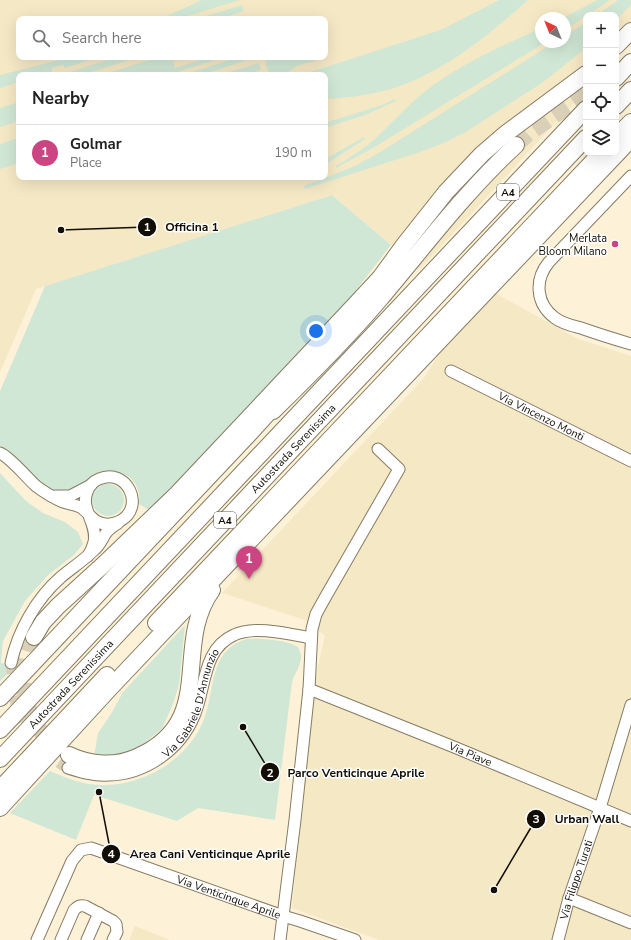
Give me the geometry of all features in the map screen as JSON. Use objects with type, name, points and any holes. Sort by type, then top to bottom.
[{"type":"highway","points":[[619,43],[631,31]]},
{"type":"highway","points":[[619,75],[631,62]]},
{"type":"highway","points":[[34,637],[43,622],[54,610],[177,494],[380,278],[446,192],[482,154],[504,135],[583,76]]},
{"type":"highway","points":[[619,103],[631,90]]},
{"type":"highway","name":"Autostrada Serenissima","points":[[0,730],[583,113]]},
{"type":"highway","points":[[0,808],[116,682],[288,501],[627,130]]},
{"type":"highway","name":"Autostrada Serenissima","points":[[0,759],[583,141]]},
{"type":"highway","points":[[249,434],[298,387],[365,316],[465,196],[483,176],[516,145]]},
{"type":"highway","points":[[0,789],[598,156]]},
{"type":"highway","points":[[0,698],[249,434],[347,326],[409,246],[430,212]]},
{"type":"highway","points":[[68,761],[81,760],[99,763],[115,763],[133,759],[159,744],[171,732],[183,713],[188,698],[196,623],[203,604],[213,588],[246,553],[288,501]]},
{"type":"highway","points":[[0,692],[40,656]]},
{"type":"street","points":[[631,176],[549,262],[541,273],[538,283],[541,300],[545,308],[556,319],[631,344]]},
{"type":"street","name":"Via Vincenzo Monti","points":[[451,371],[631,461]]},
{"type":"street","points":[[280,940],[309,689],[311,638],[316,614],[399,470],[378,449]]},
{"type":"street","points":[[0,453],[37,486],[62,502],[80,507],[99,522],[105,524],[118,522]]},
{"type":"street","points":[[11,663],[14,650],[22,630],[40,601],[56,583],[100,544],[106,533],[118,522],[124,519],[132,507],[133,500],[132,493],[124,482],[117,478],[110,477],[103,477],[70,496],[52,496]]},
{"type":"street","points":[[88,556],[95,536],[92,521],[85,502],[86,492],[91,484]]},
{"type":"street","name":"Via Gabriele D'Annunzio","points":[[68,761],[95,775],[120,774],[136,771],[153,763],[166,754],[187,731],[194,716],[207,667],[214,652],[227,639],[234,634],[249,631],[263,631],[311,638]]},
{"type":"street","name":"Via Piave","points":[[309,689],[454,746],[631,821]]},
{"type":"street","name":"Via Filippo Turati","points":[[558,940],[569,898],[600,808],[631,705]]},
{"type":"street","name":"Via Venticinque Aprile","points":[[37,940],[72,861],[81,850],[91,848],[355,940]]},
{"type":"street","points":[[569,898],[631,923]]},
{"type":"street","points":[[60,940],[74,910],[78,906],[86,906],[116,924],[117,932],[113,940]]},
{"type":"street","points":[[87,940],[98,913]]},
{"type":"shaded area","points":[[0,0],[631,0],[631,41],[619,54],[619,12],[583,12],[583,93],[420,269],[332,195],[36,289],[0,372]]},
{"type":"shaded area","points":[[493,292],[576,338],[631,356],[631,940],[379,940],[292,908],[314,683],[325,636],[305,620],[222,593],[424,378],[438,356]]},
{"type":"shaded area","points":[[135,926],[170,940],[129,940]]},
{"type":"green space","points":[[202,0],[240,0],[188,16],[167,16]]},
{"type":"green space","points":[[499,0],[528,0],[481,40],[464,52],[428,74],[391,89],[350,97],[328,99],[328,72],[310,72],[443,29]]},
{"type":"green space","points":[[597,0],[610,0],[592,12],[583,12],[583,18],[571,26],[571,14]]},
{"type":"green space","points":[[618,0],[631,0],[631,5],[619,17],[619,12],[601,12]]},
{"type":"green space","points":[[242,5],[244,11],[228,16],[207,16]]},
{"type":"green space","points":[[583,24],[583,50],[542,83],[464,133],[444,143],[420,152],[305,189],[304,186],[319,180],[328,180],[328,177],[355,166],[380,152],[545,48],[571,48],[571,32]]},
{"type":"green space","points":[[535,31],[535,48],[536,48],[373,148],[336,168],[336,166],[371,142],[417,98],[436,83],[465,65]]},
{"type":"green space","points":[[59,60],[90,60],[65,68],[63,65],[52,68],[52,72],[16,72],[16,83],[0,88],[0,75]]},
{"type":"green space","points":[[108,60],[130,60],[92,72],[70,72]]},
{"type":"green space","points":[[149,60],[176,60],[173,61],[175,68],[201,60],[216,60],[178,72],[111,72]]},
{"type":"green space","points":[[230,60],[248,60],[211,72],[192,72]]},
{"type":"green space","points":[[317,60],[297,66],[288,72],[268,72],[265,61]]},
{"type":"green space","points":[[259,63],[261,70],[255,72],[229,72]]},
{"type":"green space","points":[[395,99],[396,101],[365,115],[328,127],[328,122],[382,105]]},
{"type":"green space","points":[[16,103],[16,122],[0,127],[0,108]]},
{"type":"green space","points":[[364,137],[365,139],[328,163],[328,157]]},
{"type":"green space","points":[[16,139],[16,164],[0,169],[0,144]]},
{"type":"green space","points":[[332,195],[391,245],[347,302],[152,512],[139,504],[139,493],[136,486],[129,477],[124,474],[114,471],[98,472],[89,478],[83,486],[78,489],[68,492],[57,492],[51,490],[36,479],[0,446],[0,391],[45,286]]},
{"type":"green space","points":[[0,473],[26,501],[43,513],[65,522],[78,532],[83,544],[74,555],[48,575],[25,601],[3,641],[1,663],[17,665],[0,681]]},
{"type":"green space","points":[[108,484],[114,485],[121,491],[124,500],[123,506],[117,513],[108,516],[102,515],[95,509],[92,500],[93,494],[99,487]]},
{"type":"green space","points":[[185,625],[179,685],[173,704],[162,729],[133,752],[112,756],[94,756],[98,733],[111,714],[123,692]]},
{"type":"green space","points":[[247,639],[266,639],[288,643],[298,647],[301,656],[300,665],[292,682],[275,820],[198,808],[177,821],[94,795],[76,840],[10,813],[50,771],[77,781],[106,785],[136,780],[165,766],[188,746],[197,733],[208,707],[215,672],[219,661],[234,644]]},
{"type":"tunnel","points":[[516,145],[528,134],[583,96]]},
{"type":"tunnel","points":[[34,637],[24,666],[23,681],[25,696],[37,725],[46,737],[57,747]]},
{"type":"tunnel","points":[[11,663],[13,689],[23,724],[42,749],[68,768]]},
{"type":"place","name":"Officina 1","points":[[61,230]]},
{"type":"place","name":"Merlata Bloom Milano","points":[[615,244]]},
{"type":"place","name":"Golmar","points":[[249,579]]},
{"type":"place","name":"Parco Venticinque Aprile","points":[[243,727]]},
{"type":"place","name":"Area Cani Venticinque Aprile","points":[[99,792]]},
{"type":"place","name":"Urban Wall","points":[[494,890]]}]
